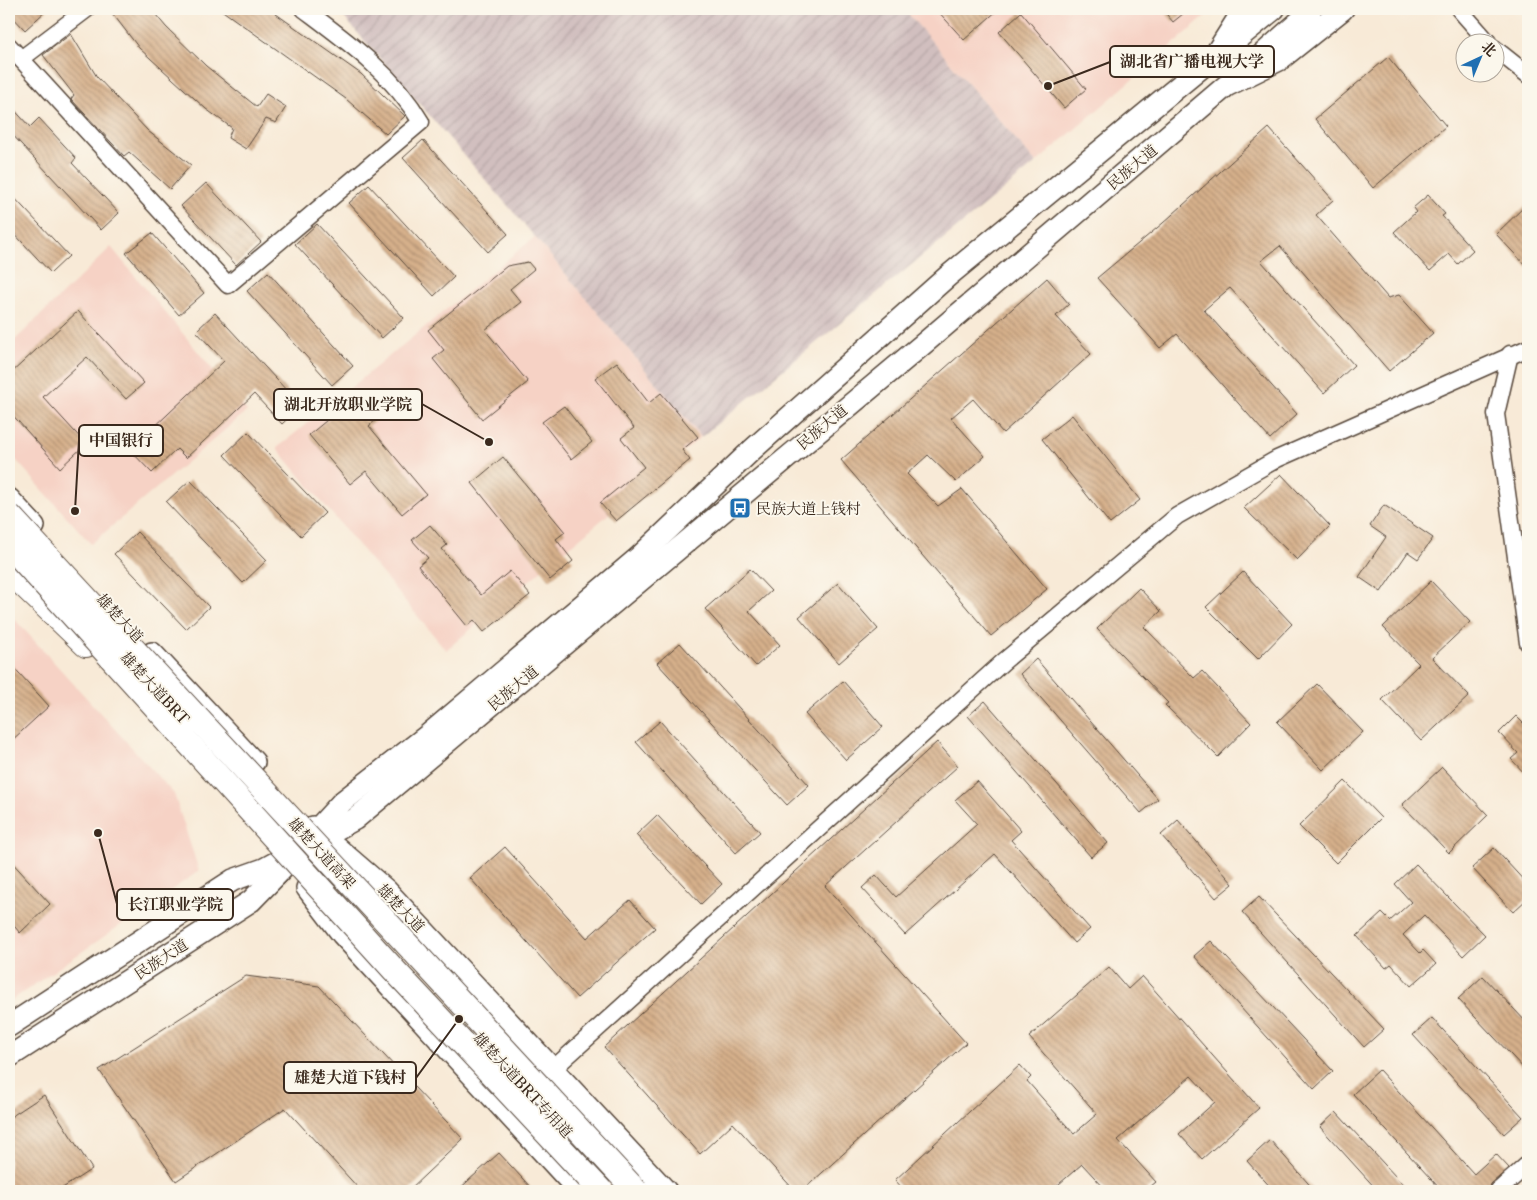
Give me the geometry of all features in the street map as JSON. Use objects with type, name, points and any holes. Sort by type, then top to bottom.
[{"type":"highway","name":"雄楚大道高架","points":[[9,515],[211,735],[416,952],[636,1191]]},
{"type":"highway","name":"雄楚大道高架","points":[[9,545],[395,971],[601,1191]]},
{"type":"highway","points":[[9,571],[86,645]]},
{"type":"main road","name":"民族大道","points":[[9,1057],[251,901],[291,856],[319,833],[342,802],[428,735],[638,558],[752,450],[948,276],[1213,58],[1244,9]]},
{"type":"main road","points":[[1213,58],[1274,9]]},
{"type":"main road","name":"民族大道","points":[[319,833],[355,819],[517,686],[1226,86],[1279,60],[1343,9]]},
{"type":"main road","points":[[1226,86],[1310,12]]},
{"type":"main road","name":"雄楚大道","points":[[9,499],[319,833],[386,890],[666,1191]]},
{"type":"main road","points":[[9,561],[86,645],[291,856],[342,934],[579,1191]]},
{"type":"main road","name":"民族大道","points":[[9,1026],[233,880],[264,869],[291,856]]},
{"type":"street","points":[[21,60],[88,9]]},
{"type":"street","points":[[9,46],[228,285],[421,122],[410,102],[371,61],[304,9]]},
{"type":"street","points":[[1458,9],[1479,32]]},
{"type":"street","points":[[1504,56],[1528,75]]},
{"type":"street","points":[[552,1069],[1003,662],[1177,516],[1277,458],[1510,354],[1528,348]]},
{"type":"street","points":[[1510,354],[1496,414],[1528,643]]},
{"type":"street","name":"雄楚大道BRT","points":[[9,528],[291,856]]},
{"type":"street","name":"雄楚大道BRT专用道","points":[[291,856],[621,1191]]},
{"type":"street","points":[[1498,1191],[1528,1164]]},
{"type":"shaded area","points":[[337,9],[904,9],[1036,163],[701,437],[535,237]]},
{"type":"shaded area","points":[[904,9],[1214,9],[1036,163]]},
{"type":"shaded area","points":[[535,237],[701,437],[446,650],[277,448]]},
{"type":"shaded area","points":[[111,247],[247,411],[91,544],[9,452],[9,346]]},
{"type":"shaded area","points":[[9,613],[174,794],[199,871],[9,1002]]},
{"type":"building","points":[[9,9],[48,9],[25,30],[9,13]]},
{"type":"building","points":[[109,9],[151,9],[166,27],[206,66],[257,107],[266,94],[286,107],[276,123],[266,119],[246,149],[228,138],[232,128],[206,109],[139,48]]},
{"type":"building","points":[[220,9],[269,9],[361,74],[405,116],[386,134],[346,99]]},
{"type":"building","points":[[936,9],[999,9],[964,40]]},
{"type":"building","points":[[1162,9],[1189,9],[1173,22]]},
{"type":"building","points":[[1021,12],[1086,89],[1064,108],[999,32]]},
{"type":"building","points":[[71,34],[97,77],[148,131],[191,165],[170,189],[129,152],[124,156],[71,99],[74,95],[43,55]]},
{"type":"building","points":[[1388,57],[1446,126],[1373,188],[1315,119]]},
{"type":"building","points":[[9,104],[30,127],[39,118],[76,158],[72,163],[119,213],[101,230],[9,131]]},
{"type":"building","points":[[1269,128],[1333,200],[1316,215],[1388,298],[1399,295],[1433,333],[1389,371],[1280,246],[1261,261],[1354,365],[1324,393],[1230,288],[1204,310],[1297,414],[1270,439],[1177,334],[1160,348],[1097,278],[1163,223]]},
{"type":"building","points":[[423,140],[508,234],[488,252],[403,158]]},
{"type":"building","points":[[206,183],[261,242],[236,265],[181,206]]},
{"type":"building","points":[[369,185],[454,277],[434,296],[349,203]]},
{"type":"building","points":[[9,192],[69,256],[51,273],[9,228]]},
{"type":"building","points":[[1428,195],[1445,214],[1442,216],[1473,250],[1458,264],[1449,254],[1430,271],[1394,232],[1416,212],[1413,208]]},
{"type":"building","points":[[1528,203],[1528,268],[1496,234]]},
{"type":"building","points":[[317,224],[404,318],[382,338],[295,244]]},
{"type":"building","points":[[152,233],[204,293],[179,315],[126,253]]},
{"type":"building","points":[[528,262],[534,269],[510,289],[521,302],[485,330],[528,382],[482,419],[433,359],[444,350],[428,330],[507,266]]},
{"type":"building","points":[[268,272],[353,366],[332,385],[247,291]]},
{"type":"building","points":[[1047,278],[1069,304],[1056,316],[1091,354],[1003,433],[973,399],[951,418],[985,456],[956,482],[928,455],[907,474],[938,506],[962,489],[1047,589],[991,636],[841,460]]},
{"type":"building","points":[[78,311],[144,383],[126,399],[87,357],[43,397],[86,444],[60,468],[9,411],[9,375]]},
{"type":"building","points":[[215,313],[301,406],[282,424],[254,394],[186,458],[177,449],[152,473],[130,450],[224,361],[196,331]]},
{"type":"building","points":[[617,362],[649,403],[661,393],[698,437],[682,450],[690,460],[616,521],[600,503],[644,467],[621,438],[634,428],[595,378]]},
{"type":"building","points":[[356,396],[376,420],[369,426],[426,494],[402,514],[366,471],[350,484],[309,435]]},
{"type":"building","points":[[564,406],[592,442],[571,459],[542,422]]},
{"type":"building","points":[[1072,415],[1140,500],[1110,524],[1042,439]]},
{"type":"building","points":[[248,432],[325,513],[301,536],[224,455]]},
{"type":"building","points":[[503,457],[565,532],[556,539],[573,561],[550,580],[472,483]]},
{"type":"building","points":[[1281,474],[1330,526],[1297,560],[1244,508]]},
{"type":"building","points":[[190,480],[267,560],[243,583],[166,502]]},
{"type":"building","points":[[1384,505],[1433,538],[1418,559],[1408,552],[1381,592],[1359,577],[1386,537],[1370,526]]},
{"type":"building","points":[[430,525],[447,545],[442,549],[481,595],[510,571],[530,595],[484,632],[474,620],[467,626],[418,566],[428,558],[412,540]]},
{"type":"building","points":[[137,532],[209,607],[186,629],[114,554]]},
{"type":"building","points":[[750,569],[771,591],[749,611],[780,645],[756,666],[705,609]]},
{"type":"building","points":[[1243,572],[1292,624],[1258,659],[1206,607]]},
{"type":"building","points":[[1431,581],[1470,622],[1432,658],[1469,696],[1421,741],[1382,700],[1419,664],[1383,627]]},
{"type":"building","points":[[838,583],[878,629],[839,663],[799,617]]},
{"type":"building","points":[[1139,588],[1161,611],[1144,627],[1194,678],[1202,671],[1251,723],[1218,757],[1165,705],[1168,703],[1097,629]]},
{"type":"building","points":[[680,643],[809,785],[787,805],[657,663]]},
{"type":"building","points":[[1036,659],[1158,799],[1141,813],[1020,674]]},
{"type":"building","points":[[9,662],[49,706],[9,743]]},
{"type":"building","points":[[843,681],[883,727],[846,760],[805,714]]},
{"type":"building","points":[[1317,684],[1363,732],[1323,770],[1277,722]]},
{"type":"building","points":[[985,701],[1108,843],[1091,857],[968,716]]},
{"type":"building","points":[[1516,716],[1528,728],[1528,777],[1511,759],[1518,753],[1499,733]]},
{"type":"building","points":[[660,721],[760,832],[736,853],[636,742]]},
{"type":"building","points":[[937,742],[958,766],[825,886],[966,1043],[802,1191],[795,1191],[733,1123],[700,1154],[604,1047]]},
{"type":"building","points":[[1442,767],[1488,815],[1449,853],[1402,805]]},
{"type":"building","points":[[977,781],[1021,831],[1011,840],[1090,929],[1074,943],[995,854],[905,935],[862,888],[876,875],[896,897],[977,824],[955,800]]},
{"type":"building","points":[[1345,781],[1381,818],[1336,863],[1299,826]]},
{"type":"building","points":[[657,815],[722,884],[701,904],[636,835]]},
{"type":"building","points":[[1178,820],[1233,884],[1216,898],[1161,835]]},
{"type":"building","points":[[505,847],[587,938],[630,900],[655,928],[577,998],[470,878]]},
{"type":"building","points":[[1494,848],[1528,885],[1528,898],[1513,912],[1472,868]]},
{"type":"building","points":[[9,859],[50,904],[20,933],[9,920]]},
{"type":"building","points":[[1416,864],[1485,935],[1463,956],[1424,915],[1403,935],[1420,953],[1423,950],[1436,964],[1411,986],[1391,964],[1386,968],[1357,936],[1382,913],[1390,921],[1411,902],[1395,884]]},
{"type":"building","points":[[1259,897],[1384,1029],[1364,1047],[1242,912]]},
{"type":"building","points":[[1211,941],[1333,1071],[1314,1089],[1194,956]]},
{"type":"building","points":[[1109,967],[1128,989],[1142,976],[1259,1108],[1202,1159],[1179,1134],[1215,1102],[1191,1076],[1118,1140],[1156,1182],[1145,1191],[1107,1191],[1082,1164],[1051,1191],[905,1191],[895,1180],[1020,1065],[1031,1077],[1027,1081],[1074,1134],[1097,1114],[1029,1037]]},
{"type":"building","points":[[246,976],[319,986],[463,1139],[408,1191],[361,1191],[285,1108],[176,1181],[99,1070]]},
{"type":"building","points":[[1483,976],[1528,1024],[1528,1073],[1458,999]]},
{"type":"building","points":[[1432,1018],[1523,1117],[1504,1134],[1413,1035]]},
{"type":"building","points":[[1379,1070],[1474,1174],[1496,1154],[1509,1168],[1491,1184],[1488,1191],[1442,1191],[1353,1094]]},
{"type":"building","points":[[44,1095],[92,1169],[58,1191],[9,1191],[9,1118]]},
{"type":"building","points":[[1336,1112],[1409,1191],[1378,1191],[1320,1127]]},
{"type":"building","points":[[1270,1140],[1315,1191],[1274,1191],[1247,1161]]},
{"type":"building","points":[[499,1153],[534,1191],[457,1191]]},
{"type":"place","name":"湖北省广播电视大学","points":[[1048,86]]},
{"type":"place","name":"湖北开放职业学院","points":[[489,442]]},
{"type":"place","name":"民族大道上钱村","points":[[740,508]]},
{"type":"place","name":"中国银行","points":[[75,511]]},
{"type":"place","name":"长江职业学院","points":[[98,833]]},
{"type":"place","name":"雄楚大道下钱村","points":[[459,1019]]}]
